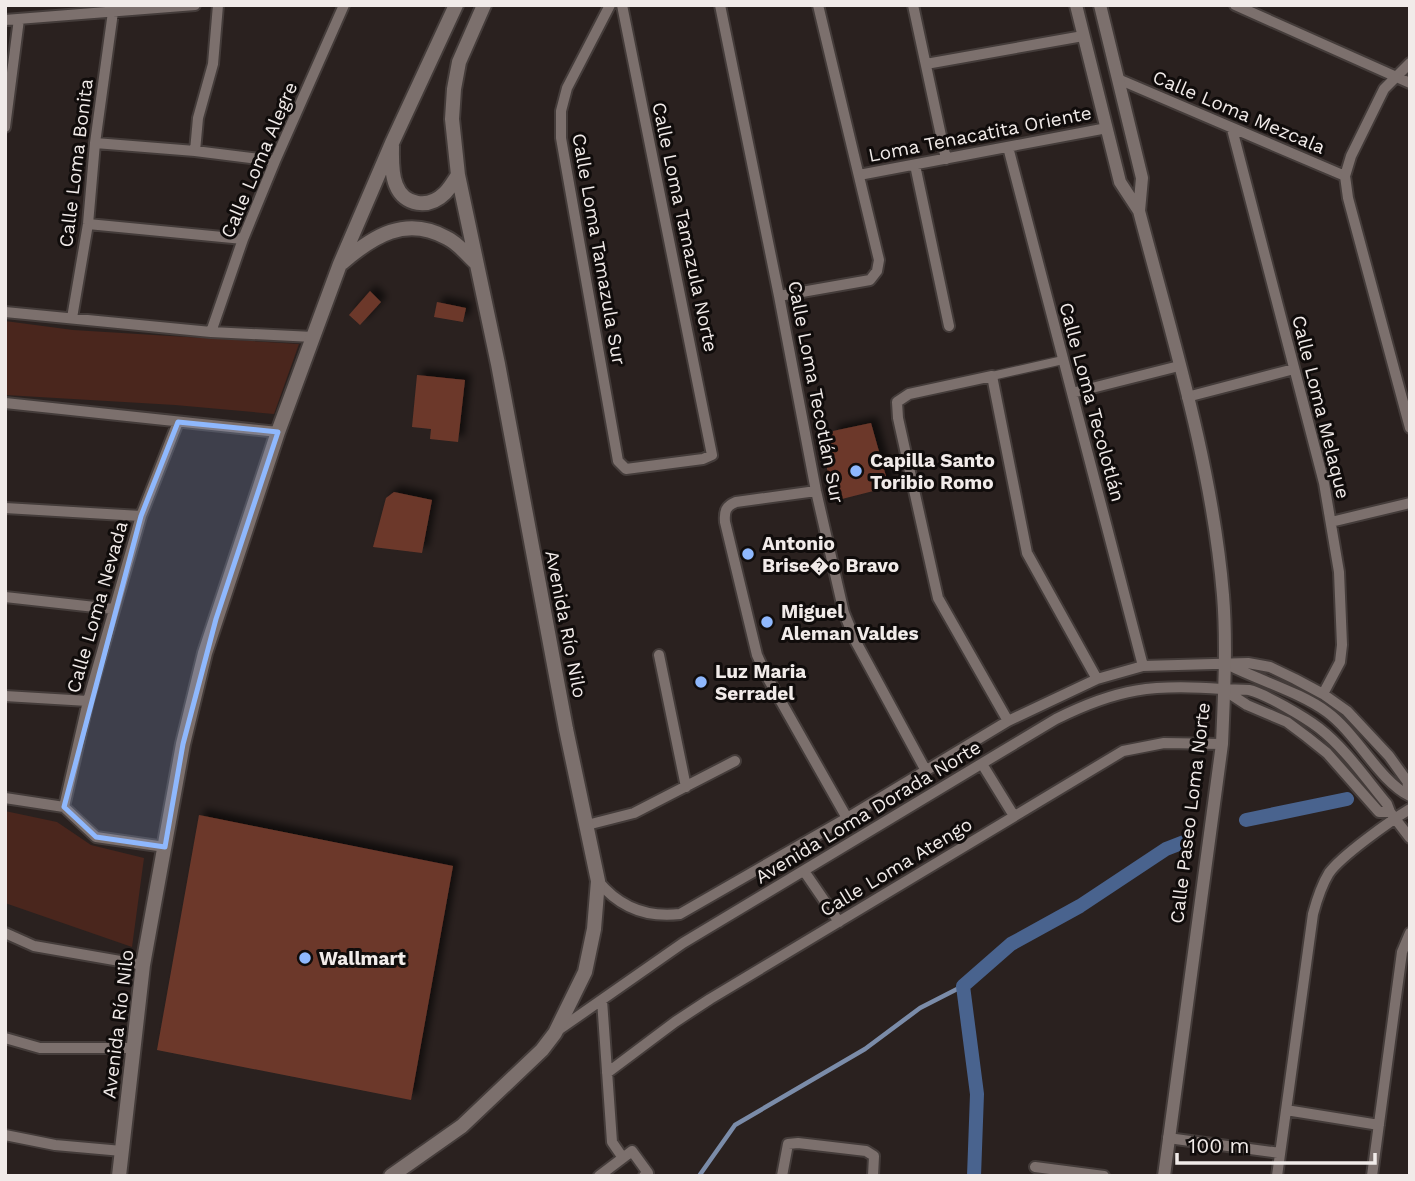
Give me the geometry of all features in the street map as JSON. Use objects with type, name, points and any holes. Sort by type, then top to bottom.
[{"type":"main road","name":"Avenida Río Nilo","points":[[120,1176],[144,965],[183,744],[205,653],[278,432],[340,264],[391,143],[456,5]]},
{"type":"main road","name":"Avenida Río Nilo","points":[[391,1176],[461,1126],[514,1078],[555,1033],[585,972],[594,929],[598,881],[566,729],[498,364],[458,176],[452,119],[454,89],[459,62],[484,5]]},
{"type":"main road","points":[[391,143],[395,183],[407,200],[417,203],[437,200],[458,176]]},
{"type":"main road","points":[[340,264],[370,239],[405,228],[436,232],[450,239],[477,263]]},
{"type":"street","points":[[5,20],[19,19],[44,11],[113,12],[140,7],[195,5]]},
{"type":"street","points":[[195,151],[198,118],[213,64],[218,5]]},
{"type":"street","name":"Calle Loma Alegre","points":[[212,332],[243,239],[344,5]]},
{"type":"street","name":"Calle Loma Tamazula Sur","points":[[610,5],[567,88],[561,111],[561,138],[621,466],[626,469],[703,459],[712,455]]},
{"type":"street","name":"Calle Loma Tamazula Norte","points":[[622,5],[712,455]]},
{"type":"street","name":"Calle Loma Tecotlán Sur","points":[[720,5],[816,491],[844,613],[856,642],[925,769]]},
{"type":"street","points":[[779,296],[870,280],[877,271],[879,260],[818,5]]},
{"type":"street","points":[[913,5],[946,159]]},
{"type":"street","name":"Calle Paseo Loma Norte","points":[[1076,5],[1120,182],[1139,211],[1201,453],[1215,530],[1223,596],[1222,744],[1164,1176]]},
{"type":"street","name":"Calle Paseo Loma Norte","points":[[1100,5],[1142,178],[1139,211]]},
{"type":"street","points":[[1234,5],[1410,83]]},
{"type":"street","name":"Calle Loma Bonita","points":[[72,318],[88,224],[95,143],[113,12]]},
{"type":"street","points":[[5,127],[19,19]]},
{"type":"street","points":[[926,64],[1083,36]]},
{"type":"street","points":[[1410,63],[1384,89],[1351,156],[1345,176],[1348,198],[1406,399],[1410,428]]},
{"type":"street","name":"Calle Loma Mezcala","points":[[1118,79],[1345,176]]},
{"type":"street","name":"Loma Tenacatita Oriente","points":[[859,175],[1107,128]]},
{"type":"street","name":"Calle Loma Melaque","points":[[1232,129],[1324,483],[1331,522],[1339,572],[1342,645],[1340,662],[1323,694]]},
{"type":"street","points":[[95,143],[195,151],[275,162]]},
{"type":"street","name":"Calle Loma Tecolotlán","points":[[1008,147],[1143,666]]},
{"type":"street","points":[[915,165],[949,326]]},
{"type":"street","points":[[88,224],[243,239]]},
{"type":"street","points":[[5,312],[212,332],[313,337]]},
{"type":"street","points":[[1008,721],[938,598],[898,418],[897,402],[909,394],[1063,360]]},
{"type":"street","points":[[1072,393],[1179,366]]},
{"type":"street","points":[[1187,397],[1294,369]]},
{"type":"street","points":[[992,376],[1027,553],[1097,679]]},
{"type":"street","points":[[5,403],[278,432]]},
{"type":"street","name":"Calle Loma Nevada","points":[[64,807],[88,701],[113,609],[141,516],[178,422]]},
{"type":"street","points":[[816,491],[729,504],[725,522],[757,655],[847,818]]},
{"type":"street","points":[[1331,522],[1410,503]]},
{"type":"street","points":[[5,509],[141,516]]},
{"type":"street","points":[[5,597],[113,609]]},
{"type":"street","points":[[659,655],[685,787]]},
{"type":"street","name":"Avenida Loma Dorada Norte","points":[[1224,662],[1326,711],[1351,735],[1397,790],[1410,795]]},
{"type":"street","name":"Avenida Loma Dorada Norte","points":[[598,881],[612,896],[630,908],[649,914],[680,914],[1008,721],[1097,679],[1143,666],[1224,662],[1270,667],[1323,694],[1347,711],[1372,736],[1407,781],[1410,795]]},
{"type":"street","name":"Avenida Loma Dorada Norte","points":[[555,1033],[683,943],[1056,719],[1113,695],[1166,686],[1250,690],[1299,715],[1338,745],[1388,804],[1392,815],[1410,838]]},
{"type":"street","points":[[5,696],[88,701]]},
{"type":"street","name":"Calle Loma Atengo","points":[[607,1073],[687,1014],[1123,751],[1164,743],[1222,744]]},
{"type":"street","points":[[587,825],[634,813],[734,761]]},
{"type":"street","points":[[982,764],[1014,816]]},
{"type":"street","points":[[5,798],[64,807],[96,837],[165,847]]},
{"type":"street","points":[[1277,1176],[1313,914],[1319,890],[1331,871],[1392,815],[1410,808]]},
{"type":"street","points":[[804,871],[839,922]]},
{"type":"street","points":[[5,933],[34,946],[144,965]]},
{"type":"street","points":[[1373,1176],[1402,952],[1410,933]]},
{"type":"street","points":[[602,1000],[612,1142],[623,1158]]},
{"type":"street","points":[[5,1038],[40,1048],[134,1048]]},
{"type":"street","points":[[1286,1110],[1379,1125]]},
{"type":"street","points":[[5,1135],[55,1145],[122,1151]]},
{"type":"street","points":[[1168,1138],[1280,1153]]},
{"type":"street","points":[[782,1176],[788,1144],[798,1143],[866,1152],[874,1156],[873,1176]]},
{"type":"street","points":[[599,1176],[632,1151],[648,1173],[644,1176]]},
{"type":"street","points":[[1035,1167],[1104,1176]]},
{"type":"highlighted area","points":[[178,422],[278,432],[216,619],[183,744],[165,847],[96,837],[64,807],[141,516]]},
{"type":"shaded area","points":[[5,321],[73,330],[299,344],[274,414],[5,395]]},
{"type":"shaded area","points":[[5,811],[57,822],[91,845],[144,858],[132,947],[5,903]]},
{"type":"building","points":[[370,291],[381,302],[360,325],[349,315]]},
{"type":"building","points":[[437,302],[466,308],[463,322],[434,317]]},
{"type":"building","points":[[417,375],[465,380],[458,442],[430,439],[431,429],[412,427]]},
{"type":"building","name":"Capilla Santo Toribio Romo","points":[[871,423],[889,487],[838,500],[830,486],[825,457],[833,431]]},
{"type":"building","points":[[394,492],[432,500],[422,553],[373,547],[386,498]]},
{"type":"building","name":"Wallmart","points":[[199,815],[453,866],[411,1100],[157,1050]]},
{"type":"waterway","points":[[1246,820],[1347,799]]},
{"type":"waterway","points":[[974,1176],[977,1094],[963,986],[1011,944],[1080,906],[1166,849],[1184,842]]},
{"type":"waterway","points":[[699,1176],[735,1125],[865,1049],[920,1008],[963,986]]},
{"type":"place","name":"Capilla Santo Toribio Romo","points":[[856,471]]},
{"type":"place","name":"Antonio Brise�o Bravo","points":[[748,554]]},
{"type":"place","name":"Miguel Aleman Valdes","points":[[767,622]]},
{"type":"place","name":"Luz Maria Serradel","points":[[701,682]]},
{"type":"place","name":"Wallmart","points":[[305,958]]}]
